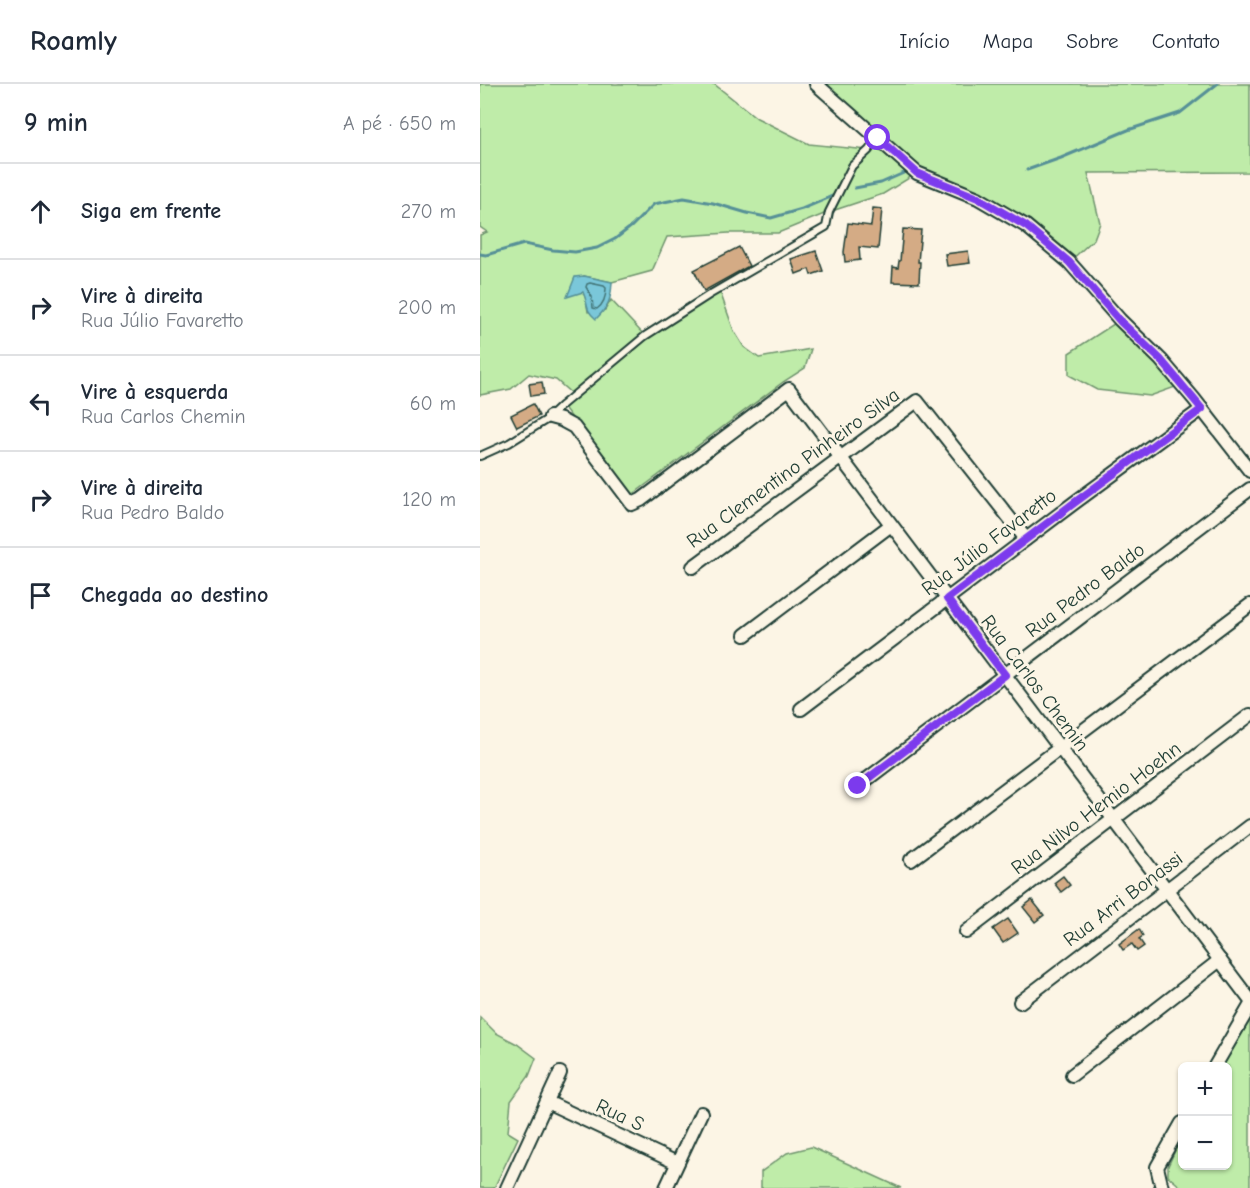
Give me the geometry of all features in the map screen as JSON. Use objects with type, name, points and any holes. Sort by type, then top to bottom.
[{"type":"street","points":[[816,84],[917,173],[978,198],[1026,226],[1069,262],[1120,321],[1161,360],[1250,471]]},
{"type":"street","name":"Rua Carlos Chemin","points":[[550,417],[574,427],[632,504],[641,500],[789,389],[1250,1000]]},
{"type":"street","name":"Rua Clementino Pinheiro Silva","points":[[693,567],[917,401],[1026,539]]},
{"type":"street","name":"Rua Júlio Favaretto","points":[[801,709],[1202,409]]},
{"type":"street","name":"Rua Pedro Baldo","points":[[858,786],[1250,489]]},
{"type":"street","points":[[745,635],[891,525]]},
{"type":"street","points":[[911,860],[1250,605]]},
{"type":"street","name":"Rua Nilvo Hemio Hoehn","points":[[966,932],[1250,715]]},
{"type":"street","name":"Rua Arri Bonassi","points":[[1020,1002],[1250,826]]},
{"type":"street","points":[[1072,1075],[1220,960]]},
{"type":"street","points":[[1217,1062],[1250,1006]]},
{"type":"street","points":[[507,1188],[560,1073]]},
{"type":"street","name":"Rua S","points":[[547,1102],[677,1162]]},
{"type":"street","points":[[666,1188],[701,1113]]},
{"type":"street","points":[[1162,1188],[1157,1167],[1178,1130]]},
{"type":"lane","points":[[480,456],[509,443],[550,417],[645,336],[714,292],[826,227],[829,212],[852,166],[878,138]]},
{"type":"green space","points":[[480,84],[714,84],[757,118],[809,144],[868,150],[878,138],[816,84],[1250,84],[1250,172],[1088,173],[1100,223],[1094,239],[1069,262],[1026,226],[917,173],[883,194],[829,212],[778,233],[667,237],[652,271],[612,282],[584,276],[583,292],[588,312],[605,310],[611,300],[645,336],[719,289],[734,331],[744,347],[759,358],[811,349],[805,368],[632,495],[562,405],[573,395],[556,380],[529,374],[511,389],[480,395],[480,235],[487,232],[480,227]]},
{"type":"green space","points":[[1120,320],[1181,385],[1150,396],[1097,390],[1069,375],[1069,353]]},
{"type":"green space","points":[[480,1017],[496,1033],[517,1044],[536,1058],[529,1076],[511,1101],[508,1132],[518,1138],[494,1188],[480,1188]]},
{"type":"green space","points":[[1250,1019],[1250,1188],[1182,1188],[1168,1176],[1168,1166],[1178,1145],[1178,1170],[1232,1170],[1232,1062],[1225,1062]]},
{"type":"green space","points":[[811,1147],[901,1188],[761,1188],[761,1172],[787,1153]]},
{"type":"water","points":[[584,276],[612,282],[608,302],[596,319],[588,309],[583,292],[567,297],[575,277]]},
{"type":"building","points":[[873,208],[882,209],[878,249],[859,247],[860,260],[845,262],[848,223],[871,226]]},
{"type":"building","points":[[903,229],[921,230],[919,283],[892,282],[893,267],[898,268],[900,261]]},
{"type":"building","points":[[739,247],[749,266],[704,291],[694,270]]},
{"type":"building","points":[[816,251],[823,271],[811,275],[809,269],[796,274],[791,259]]},
{"type":"building","points":[[968,251],[970,263],[947,266],[945,254]]},
{"type":"building","points":[[542,382],[544,394],[531,396],[529,384]]},
{"type":"building","points":[[533,404],[539,416],[517,427],[511,415]]},
{"type":"building","points":[[1063,876],[1070,885],[1061,892],[1054,883]]},
{"type":"building","points":[[1032,900],[1044,915],[1035,922],[1023,907]]},
{"type":"building","points":[[1008,919],[1018,933],[1003,943],[993,929]]},
{"type":"building","points":[[1139,929],[1143,936],[1139,939],[1144,946],[1137,951],[1132,944],[1123,950],[1119,944]]},
{"type":"waterway","points":[[1027,170],[1128,130],[1180,113],[1217,84]]},
{"type":"waterway","points":[[855,188],[881,183],[906,172]]},
{"type":"waterway","points":[[480,254],[486,255],[524,244],[575,252],[597,248],[615,239],[632,226],[654,204],[684,198],[771,218],[802,209],[835,195]]},
{"type":"route","points":[[858,786],[1005,675],[947,599],[1202,409],[1161,360],[1120,321],[1069,262],[1026,226],[978,198],[917,173],[878,138]]}]
